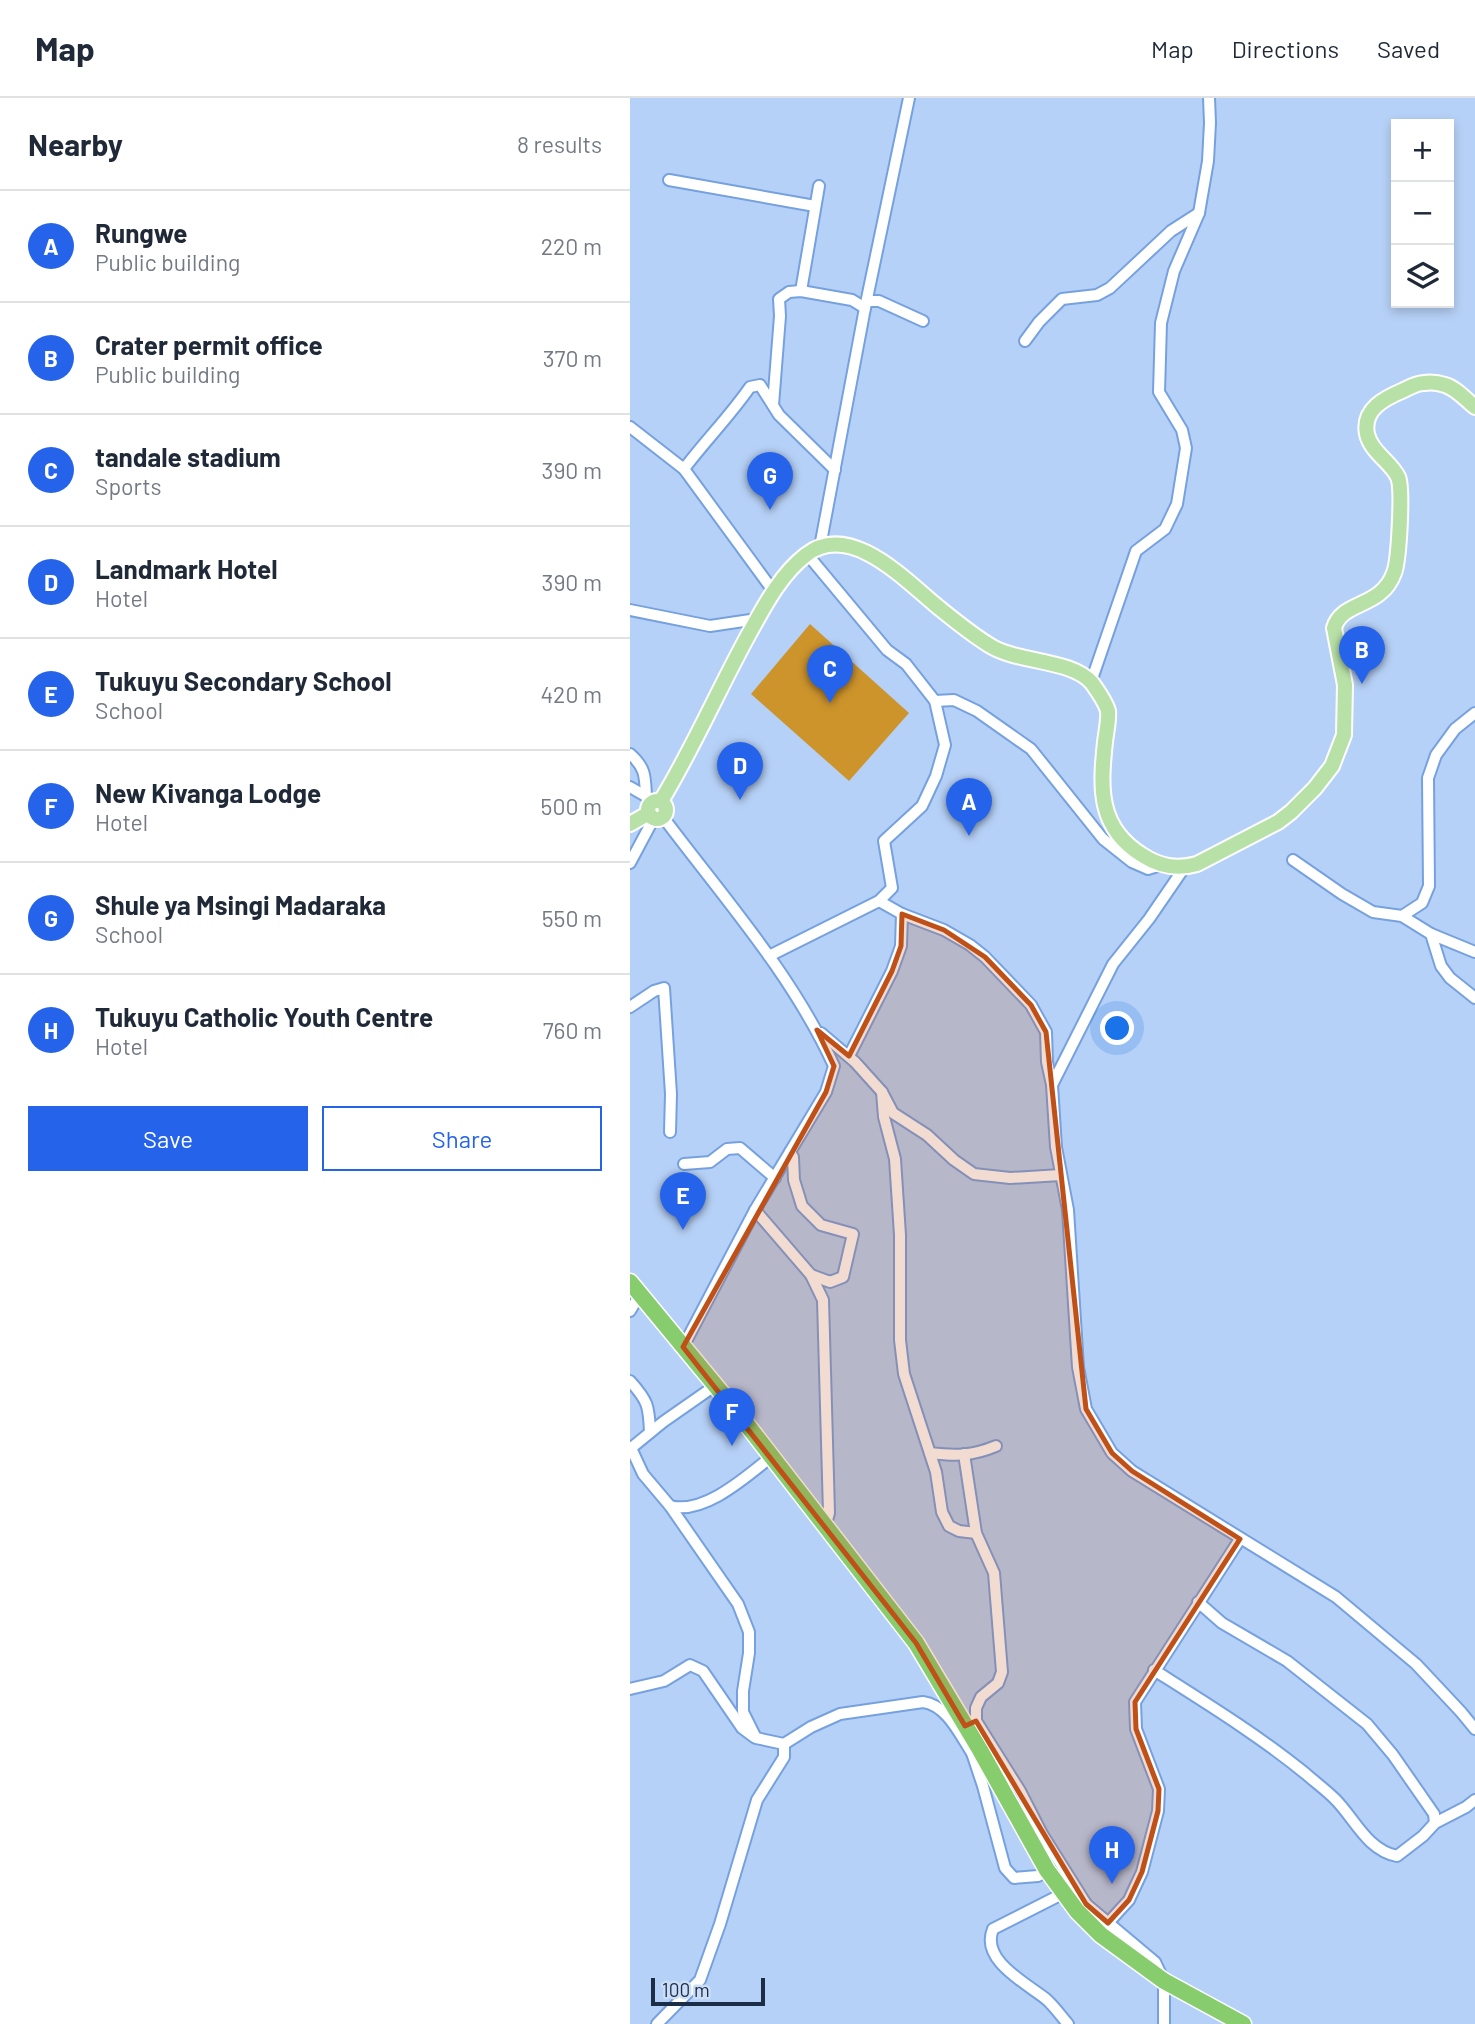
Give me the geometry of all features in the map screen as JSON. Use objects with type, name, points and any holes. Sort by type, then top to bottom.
[{"type":"highway","points":[[635,1288],[716,1385],[916,1643],[971,1723],[976,1752],[1033,1832],[1047,1870],[1077,1911],[1101,1935],[1164,1981],[1243,2024]]},
{"type":"main road","points":[[630,824],[654,808],[675,778],[757,620],[788,573],[807,554],[820,547],[838,545],[865,551],[895,569],[990,647],[1077,671],[1091,682],[1108,710],[1101,777],[1103,802],[1112,827],[1126,844],[1161,865],[1184,867],[1197,864],[1291,812],[1332,766],[1344,735],[1345,685],[1334,628],[1336,619],[1344,612],[1377,597],[1387,587],[1395,572],[1401,499],[1399,478],[1367,434],[1367,415],[1378,402],[1422,383],[1449,386],[1475,407]]},
{"type":"street","points":[[820,547],[866,304],[909,98]]},
{"type":"street","points":[[1091,682],[1136,551],[1165,529],[1177,504],[1186,448],[1182,430],[1159,392],[1161,323],[1174,271],[1199,213],[1208,161],[1209,98]]},
{"type":"street","points":[[668,180],[815,206]]},
{"type":"street","points":[[802,291],[819,186]]},
{"type":"street","points":[[1025,341],[1038,322],[1062,299],[1097,295],[1110,288],[1171,231],[1199,213]]},
{"type":"street","points":[[773,405],[779,299],[789,292],[802,291],[866,304],[879,301],[923,321]]},
{"type":"street","points":[[684,470],[750,387],[760,385],[779,415],[835,470]]},
{"type":"street","points":[[630,427],[684,470],[774,592]]},
{"type":"street","points":[[769,956],[879,901],[892,888],[884,841],[922,806],[945,745],[935,701],[906,664],[887,650],[807,554]]},
{"type":"street","points":[[630,610],[710,626],[757,620]]},
{"type":"street","points":[[935,701],[954,700],[977,711],[1031,749],[1103,838],[1132,862],[1148,869],[1161,865]]},
{"type":"street","points":[[1402,916],[1422,903],[1429,886],[1428,778],[1436,755],[1455,729],[1475,713]]},
{"type":"street","points":[[630,754],[643,768],[654,808],[630,863]]},
{"type":"street","points":[[630,787],[654,808],[769,956],[817,1030],[834,1066],[826,1092],[755,1210],[683,1347]]},
{"type":"street","points":[[1293,860],[1373,912],[1402,916],[1431,934],[1475,951]]},
{"type":"street","points":[[1052,1085],[1114,964],[1184,867]]},
{"type":"street","points":[[879,901],[902,914],[944,930],[970,945],[1031,1005],[1046,1032],[1056,1147],[1068,1210],[1078,1367],[1086,1409],[1111,1453],[1132,1471],[1336,1597],[1416,1664],[1475,1730]]},
{"type":"street","points":[[849,1056],[892,971],[901,946],[902,914]]},
{"type":"street","points":[[1431,934],[1441,967],[1475,998]]},
{"type":"street","points":[[630,1007],[654,991],[664,988],[671,1094],[670,1132]]},
{"type":"street","points":[[817,1030],[849,1056],[882,1092],[893,1113],[927,1135],[974,1174],[1010,1178],[1061,1175]]},
{"type":"street","points":[[882,1092],[884,1117],[895,1158],[900,1235],[899,1328],[904,1374],[936,1472],[942,1512],[949,1526],[959,1531],[976,1533]]},
{"type":"street","points":[[684,1164],[710,1161],[727,1149],[740,1148],[775,1178]]},
{"type":"street","points":[[790,1152],[793,1157],[794,1180],[802,1206],[821,1225],[853,1234],[842,1277],[830,1282],[811,1275]]},
{"type":"street","points":[[755,1210],[811,1275],[823,1300],[829,1513],[825,1527]]},
{"type":"street","points":[[630,1311],[635,1288]]},
{"type":"street","points":[[630,1381],[649,1408],[650,1432]]},
{"type":"street","points":[[716,1385],[630,1449],[643,1474],[670,1506],[738,1604],[748,1632],[750,1653],[743,1691],[743,1712],[756,1738]]},
{"type":"street","points":[[930,1453],[978,1453],[996,1446]]},
{"type":"street","points":[[964,1454],[976,1533],[994,1573],[1002,1672],[998,1683],[981,1697],[971,1723],[1020,1791],[1033,1832],[1086,1904],[1155,1962],[1164,1981],[1164,2024]]},
{"type":"street","points":[[670,1506],[679,1509],[691,1508],[733,1488],[771,1457]]},
{"type":"street","points":[[1108,1923],[1129,1900],[1138,1881],[1158,1811],[1159,1789],[1136,1729],[1135,1702],[1240,1539]]},
{"type":"street","points":[[1198,1602],[1222,1623],[1287,1661],[1367,1724],[1393,1755],[1434,1814],[1435,1823]]},
{"type":"street","points":[[630,1689],[664,1681],[690,1665],[704,1671],[742,1728],[756,1738],[784,1744],[839,1714],[923,1702],[934,1703],[976,1752],[1005,1868],[1014,1878],[1038,1876],[1047,1870]]},
{"type":"street","points":[[1154,1670],[1258,1737],[1297,1767],[1335,1798],[1370,1841],[1384,1853],[1397,1856],[1435,1823],[1475,1800]]},
{"type":"street","points":[[657,2024],[700,1980],[720,1924],[757,1800],[784,1757],[784,1744]]},
{"type":"street","points":[[1068,2024],[1048,2000],[1009,1973],[992,1949],[990,1937],[993,1929],[1064,1893],[1086,1904]]},
{"type":"highlighted area","points":[[902,914],[944,930],[985,957],[1031,1005],[1046,1032],[1086,1409],[1112,1453],[1132,1471],[1240,1539],[1135,1702],[1136,1729],[1159,1789],[1158,1811],[1142,1872],[1129,1900],[1108,1923],[1086,1904],[976,1721],[965,1726],[916,1643],[683,1347],[826,1092],[834,1066],[817,1030],[849,1056],[892,971],[901,946]]},
{"type":"shaded area","points":[[810,624],[909,713],[849,781],[751,694]]},
{"type":"place","name":"Shule ya Msingi Madaraka","points":[[770,510]]},
{"type":"place","name":"Crater permit office","points":[[1362,684]]},
{"type":"place","name":"tandale stadium","points":[[830,703]]},
{"type":"place","name":"Landmark Hotel","points":[[740,800]]},
{"type":"place","name":"Rungwe","points":[[969,836]]},
{"type":"place","name":"Tukuyu Secondary School","points":[[683,1230]]},
{"type":"place","name":"New Kivanga Lodge","points":[[732,1446]]},
{"type":"place","name":"Tukuyu Catholic Youth Centre","points":[[1112,1884]]}]
